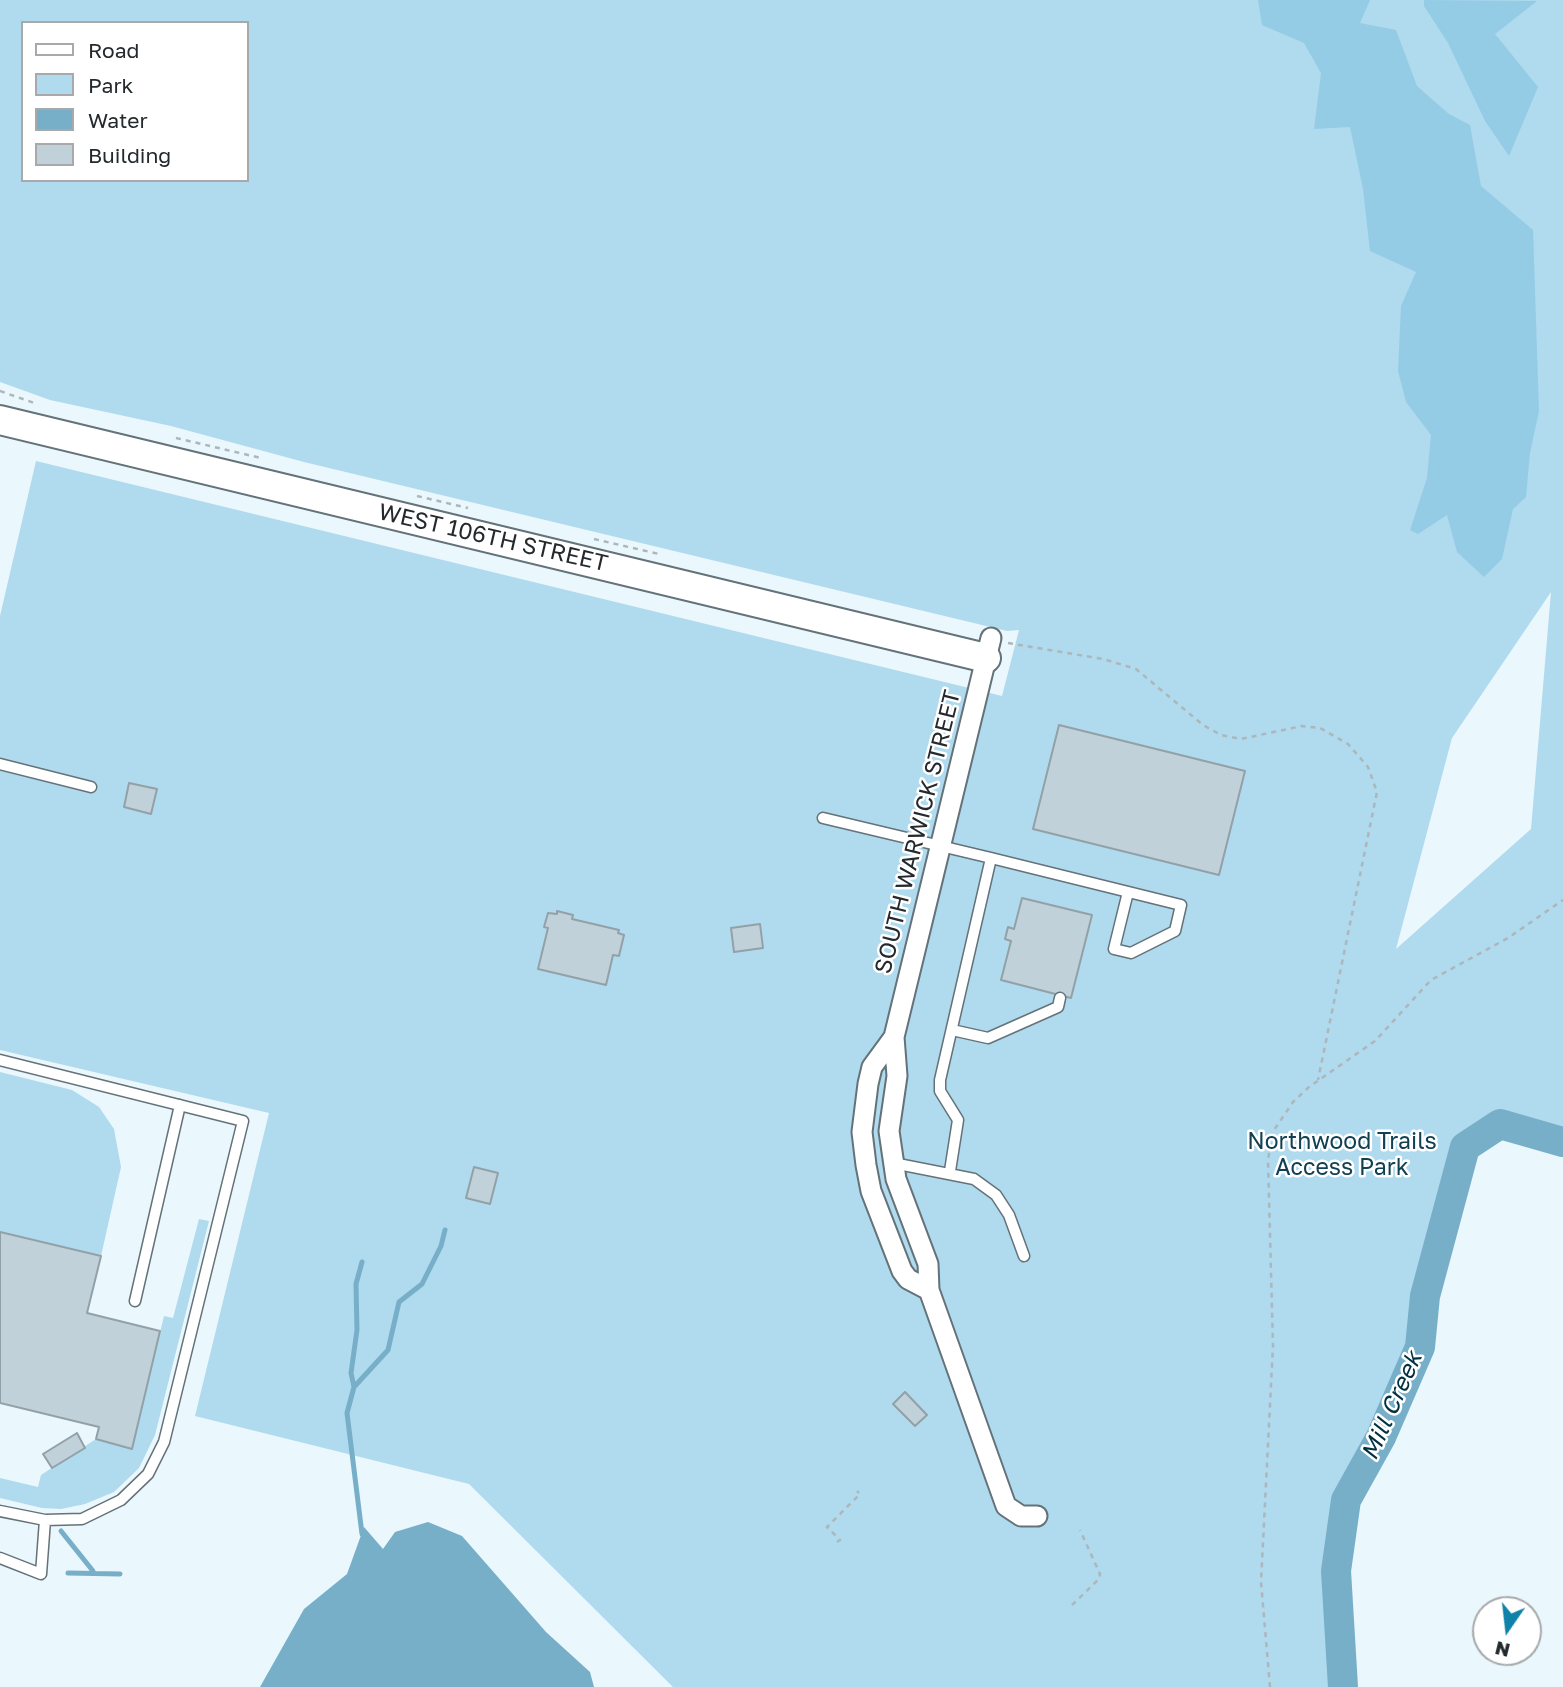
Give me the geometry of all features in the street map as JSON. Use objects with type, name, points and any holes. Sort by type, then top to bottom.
[{"type":"street","name":"WEST 106TH STREET","points":[[0,420],[988,648]]},
{"type":"street","name":"SOUTH WARWICK STREET","points":[[894,1037],[872,1067],[868,1084],[862,1132],[866,1165],[871,1191],[902,1271],[908,1279],[929,1290],[928,1264],[901,1196],[892,1163],[889,1131],[897,1076],[894,1037],[988,648]]},
{"type":"street","points":[[929,1290],[1006,1506],[1021,1516],[1037,1516]]},
{"type":"lane","points":[[0,764],[91,787]]},
{"type":"lane","points":[[823,818],[991,858],[1181,905],[1175,931],[1131,953],[1114,949],[1128,892]]},
{"type":"lane","points":[[950,1171],[958,1120],[940,1091],[940,1080],[991,858]]},
{"type":"lane","points":[[952,1031],[988,1038],[1058,1007],[1060,999]]},
{"type":"lane","points":[[0,1060],[243,1121],[164,1442],[148,1474],[121,1500],[82,1519],[45,1520],[0,1511]]},
{"type":"lane","points":[[135,1301],[180,1105]]},
{"type":"lane","points":[[892,1163],[950,1171],[974,1179],[996,1195],[1009,1215],[1024,1256]]},
{"type":"lane","points":[[0,1558],[41,1574],[45,1520]]},
{"type":"path","points":[[1270,1687],[1261,1581],[1273,1346],[1268,1160],[1272,1133],[1293,1102],[1308,1087],[1375,1041],[1431,980],[1508,938],[1563,900]]},
{"type":"path","points":[[837,1542],[840,1539],[827,1527],[860,1494],[857,1491]]},
{"type":"path","points":[[1073,1605],[1099,1579],[1100,1574],[1080,1530]]},
{"type":"green space","name":"Northwood Trails Access Park","points":[[0,0],[1563,0],[1563,1142],[1500,1124],[1465,1148],[1425,1296],[1420,1347],[1381,1437],[1346,1501],[1336,1571],[1343,1687],[673,1687],[469,1484],[195,1416],[269,1113],[0,1050],[0,616],[36,461],[1002,696],[1019,630],[1007,631],[304,462],[171,426],[50,400],[0,382]],"holes":[[[1551,592],[1531,829],[1396,949],[1452,738]]]},
{"type":"green space","points":[[0,1072],[72,1090],[99,1107],[114,1129],[121,1167],[101,1256],[0,1232]]},
{"type":"green space","points":[[199,1219],[209,1221],[155,1435],[139,1468],[114,1492],[85,1504],[61,1509],[42,1508],[0,1498],[0,1478],[38,1487],[41,1475],[96,1439],[132,1449],[164,1316],[173,1318]]},
{"type":"shaded area","points":[[1258,0],[1370,0],[1360,23],[1396,30],[1417,86],[1449,114],[1470,125],[1481,186],[1533,230],[1539,411],[1530,453],[1526,497],[1513,509],[1502,559],[1484,577],[1457,552],[1447,515],[1418,534],[1410,530],[1427,478],[1431,435],[1406,402],[1398,371],[1401,306],[1416,272],[1370,251],[1363,189],[1350,127],[1314,129],[1321,73],[1304,43],[1262,25]]},
{"type":"shaded area","points":[[1424,0],[1537,1],[1495,34],[1538,87],[1509,156],[1485,121],[1448,43],[1424,6]]},
{"type":"water","points":[[428,1522],[462,1536],[546,1632],[590,1672],[594,1687],[260,1687],[304,1609],[347,1574],[364,1527],[383,1549],[395,1532]]},
{"type":"building","points":[[1059,725],[1245,771],[1219,875],[1033,829]]},
{"type":"building","points":[[129,783],[157,789],[151,814],[124,807]]},
{"type":"building","points":[[1022,898],[1092,915],[1071,998],[1001,980],[1011,941],[1005,939],[1008,927],[1014,929]]},
{"type":"building","points":[[557,911],[573,915],[572,919],[619,930],[618,933],[624,935],[619,956],[613,955],[606,985],[538,969],[548,928],[544,927],[548,913],[557,914]]},
{"type":"building","points":[[760,924],[763,948],[734,952],[731,928]]},
{"type":"building","points":[[474,1167],[498,1173],[490,1204],[466,1198]]},
{"type":"building","points":[[0,1232],[101,1256],[87,1313],[160,1331],[132,1449],[96,1439],[99,1427],[0,1403]]},
{"type":"building","points":[[905,1392],[927,1415],[915,1426],[893,1404]]},
{"type":"building","points":[[77,1433],[85,1448],[52,1468],[43,1454]]},
{"type":"waterway","name":"Mill Creek","points":[[1343,1687],[1336,1571],[1346,1500],[1381,1437],[1420,1347],[1425,1296],[1465,1147],[1500,1124],[1563,1142]]},
{"type":"waterway","points":[[354,1387],[388,1350],[399,1302],[422,1284],[441,1246],[445,1230]]},
{"type":"waterway","points":[[362,1262],[356,1284],[357,1330],[351,1373],[354,1387],[347,1413],[362,1534]]},
{"type":"waterway","points":[[61,1531],[93,1571]]},
{"type":"waterway","points":[[68,1573],[120,1574]]}]
